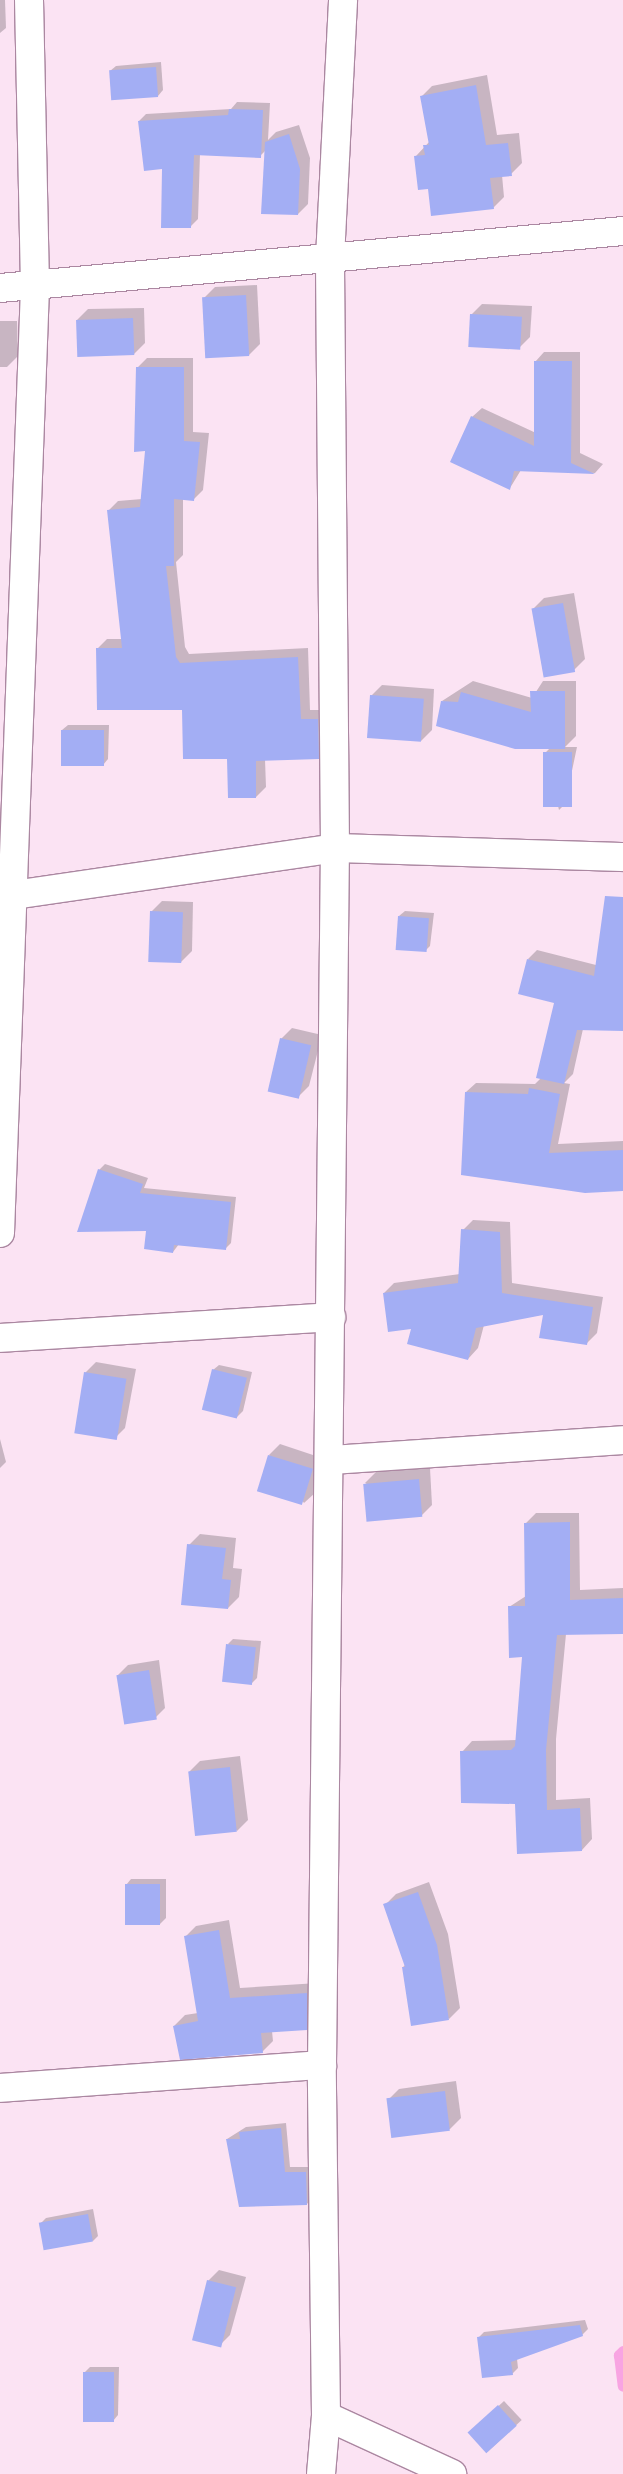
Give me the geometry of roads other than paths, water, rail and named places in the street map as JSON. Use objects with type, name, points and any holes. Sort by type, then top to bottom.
[{"type":"street","points":[[0,1233],[6,897],[35,286],[29,0]]},
{"type":"street","points":[[321,2474],[326,2416],[322,2065],[331,1460],[335,848],[330,258],[343,0]]},
{"type":"street","points":[[0,288],[623,231]]},
{"type":"street","points":[[6,897],[335,848],[623,857]]},
{"type":"street","points":[[0,1338],[331,1317]]},
{"type":"street","points":[[331,1460],[623,1440]]},
{"type":"street","points":[[0,2088],[322,2065]]},
{"type":"street","points":[[326,2416],[452,2474]]},
{"type":"waterway","points":[[623,2351],[619,2355],[623,2386]]}]
